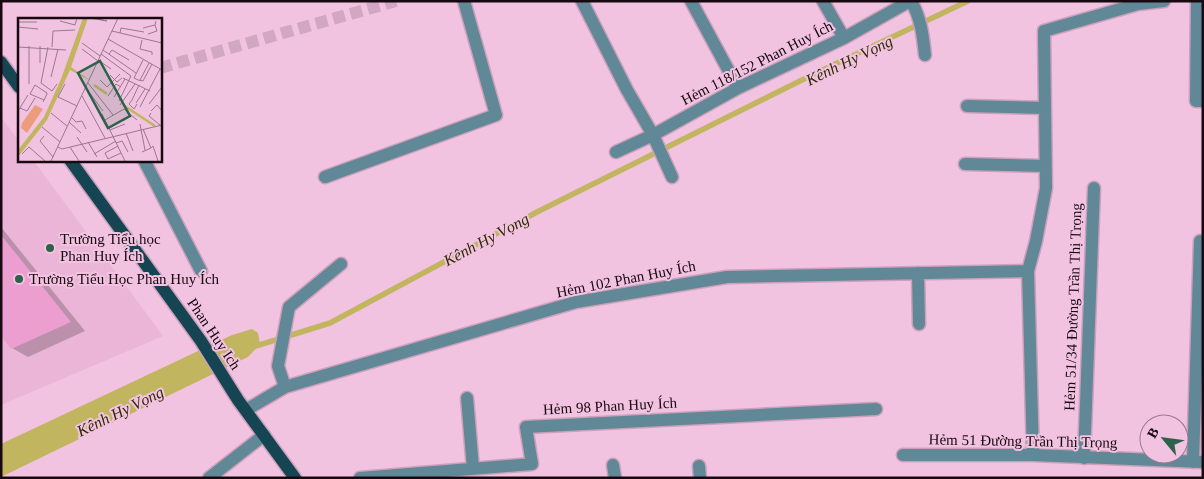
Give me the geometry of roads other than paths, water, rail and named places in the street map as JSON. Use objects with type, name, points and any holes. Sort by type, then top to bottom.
[{"type":"main road","points":[[1,62],[18,86]]},
{"type":"main road","name":"Phan Huy Ich","points":[[71,161],[201,341],[242,405],[295,478]]},
{"type":"street","points":[[325,178],[496,115],[464,1]]},
{"type":"street","points":[[582,1],[627,90],[653,135],[672,177]]},
{"type":"street","points":[[691,1],[738,88]]},
{"type":"street","points":[[822,1],[844,38]]},
{"type":"street","points":[[1033,455],[1028,270],[1046,188],[1044,32],[1138,4],[1164,1]]},
{"type":"street","points":[[1197,1],[1196,101],[1203,101]]},
{"type":"street","points":[[913,5],[923,34],[925,55]]},
{"type":"street","name":"Hẻm 118/152 Phan Huy Ích","points":[[616,152],[653,135],[738,88],[913,5]]},
{"type":"street","points":[[967,106],[1045,108]]},
{"type":"street","points":[[145,161],[201,271]]},
{"type":"street","points":[[966,164],[1045,166]]},
{"type":"street","name":"Hẻm 51/34 Đường Trần Thị Trọng","points":[[1084,458],[1094,188]]},
{"type":"street","points":[[1198,462],[1200,242]]},
{"type":"street","points":[[285,388],[278,366],[289,307],[341,264]]},
{"type":"street","name":"Hẻm 102 Phan Huy Ích","points":[[242,405],[285,388],[576,302],[726,277],[1028,270]]},
{"type":"street","points":[[918,273],[919,324]]},
{"type":"street","points":[[467,398],[473,468]]},
{"type":"street","name":"Hẻm 98 Phan Huy Ích","points":[[360,478],[532,464],[526,427],[876,409]]},
{"type":"street","points":[[209,478],[264,434]]},
{"type":"street","name":"Hẻm 51 Đường Trần Thị Trọng","points":[[903,455],[1033,455],[1198,462]]},
{"type":"water","points":[[252,329],[258,333],[260,344],[248,357],[1,477],[1,444],[232,335]]},
{"type":"waterway","name":"Kênh Hy Vọng","points":[[253,347],[330,323],[537,212],[808,77],[968,1]]},
{"type":"tunnel","points":[[161,68],[396,1]]},
{"type":"place","name":"Trường Tiểu học Phan Huy Ích","points":[[50,248]]},
{"type":"place","name":"Trường Tiểu Học Phan Huy Ích","points":[[19,279]]}]
